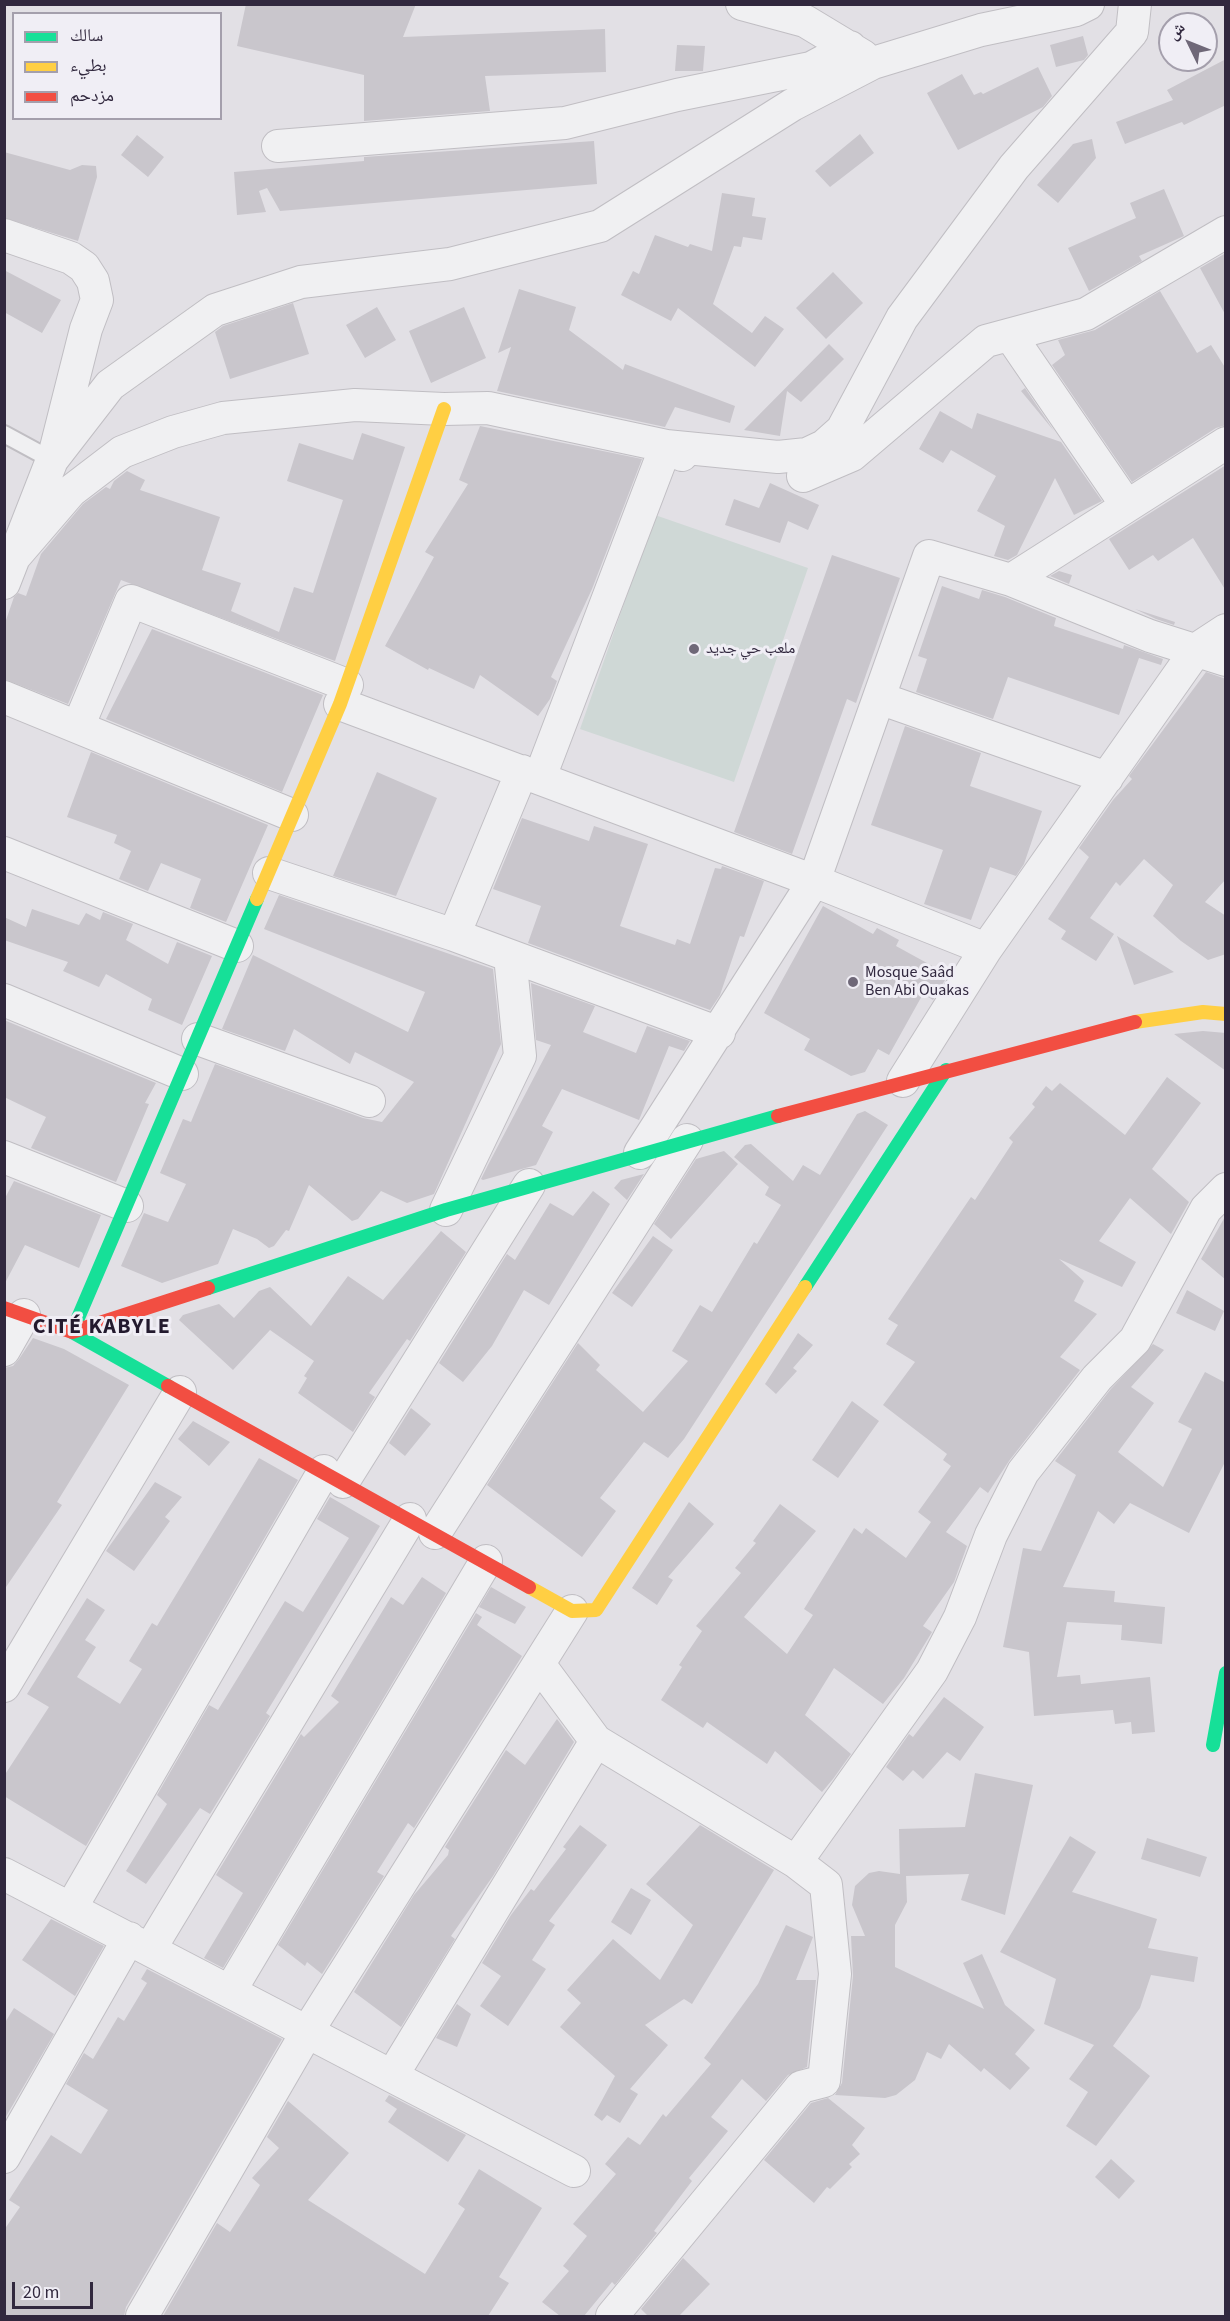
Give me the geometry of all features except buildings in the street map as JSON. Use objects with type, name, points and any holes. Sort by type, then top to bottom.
[{"type":"street","points":[[742,4],[805,21],[862,55]]},
{"type":"street","points":[[278,146],[565,123],[677,95],[1076,10],[1088,4]]},
{"type":"street","points":[[8,563],[71,490],[122,452],[172,432],[223,418],[355,405],[444,409],[488,408],[666,446],[778,457],[807,454],[824,446],[842,430],[902,318],[1014,167],[1132,32],[1135,4]]},
{"type":"street","points":[[52,460],[110,385],[214,310],[301,282],[450,264],[600,226],[792,105],[862,55]]},
{"type":"street","points":[[666,446],[698,465],[742,475],[805,476],[852,455],[986,342],[1086,314],[1226,232]]},
{"type":"street","points":[[4,235],[71,258],[84,267],[93,281],[97,300],[86,328],[52,460],[8,563]]},
{"type":"street","points":[[1010,335],[1127,506]]},
{"type":"street","points":[[72,1332],[344,694],[444,409]]},
{"type":"street","points":[[1011,580],[1226,443]]},
{"type":"street","points":[[454,935],[531,774],[666,446]]},
{"type":"street","points":[[640,1153],[719,1033],[814,881],[929,556],[1011,580],[1150,636],[1211,655]]},
{"type":"street","points":[[78,727],[132,601],[531,774],[986,948]]},
{"type":"street","points":[[903,1081],[986,948],[1107,778],[1211,655],[1226,630]]},
{"type":"street","points":[[4,697],[292,815]]},
{"type":"street","points":[[879,698],[1107,778]]},
{"type":"street","points":[[4,853],[237,946]]},
{"type":"street","points":[[269,873],[454,935],[719,1033]]},
{"type":"street","points":[[446,1210],[520,1056],[510,956]]},
{"type":"street","points":[[4,1000],[182,1074]]},
{"type":"street","points":[[72,1332],[446,1210],[687,1140],[903,1081],[1145,1019],[1203,1012],[1226,1014]]},
{"type":"street","points":[[198,1039],[369,1101]]},
{"type":"street","points":[[4,1350],[14,1312],[72,1332],[572,1611],[596,1610],[946,1070]]},
{"type":"street","points":[[4,2157],[139,1944],[687,1140]]},
{"type":"street","points":[[4,1157],[127,1206]]},
{"type":"street","points":[[71,1908],[333,1476],[530,1185]]},
{"type":"street","points":[[796,1862],[932,1671],[960,1617],[991,1535],[1023,1472],[1096,1378],[1135,1340],[1206,1209],[1226,1189]]},
{"type":"street","points":[[4,1686],[180,1392]]},
{"type":"street","points":[[230,1991],[486,1561]]},
{"type":"street","points":[[142,2316],[308,2032],[572,1611]]},
{"type":"street","points":[[539,1664],[596,1741],[796,1862],[826,1885],[835,1974],[824,2081],[801,2087],[612,2316]]},
{"type":"street","points":[[1220,1753],[1226,1673]]},
{"type":"street","points":[[392,2076],[596,1741]]},
{"type":"street","points":[[4,1874],[574,2171]]},
{"type":"lane","points":[[4,434],[52,460]]},
{"type":"shaded area","name":"ملعب حي جديد","points":[[655,515],[808,568],[734,782],[580,729]]},
{"type":"traffic: fast","points":[[168,1386],[72,1332],[257,899]]},
{"type":"traffic: fast","points":[[805,1287],[946,1070]]},
{"type":"traffic: fast","points":[[208,1288],[446,1210],[778,1116]]},
{"type":"traffic: fast","points":[[1213,1745],[1226,1673]]},
{"type":"traffic: slow","points":[[257,899],[340,704],[444,409]]},
{"type":"traffic: slow","points":[[1135,1022],[1203,1012],[1226,1014]]},
{"type":"traffic: slow","points":[[529,1587],[572,1611],[596,1610],[805,1287]]},
{"type":"traffic: jam","points":[[778,1116],[1135,1022]]},
{"type":"traffic: jam","points":[[4,1308],[72,1332],[208,1288]]},
{"type":"traffic: jam","points":[[168,1386],[529,1587]]},
{"type":"place","name":"ملعب حي جديد","points":[[694,649]]},
{"type":"place","name":"Mosque Saâd Ben Abi Ouakas","points":[[853,982]]},
{"type":"district","name":"CITÉ KABYLE","points":[[102,1328]]}]
